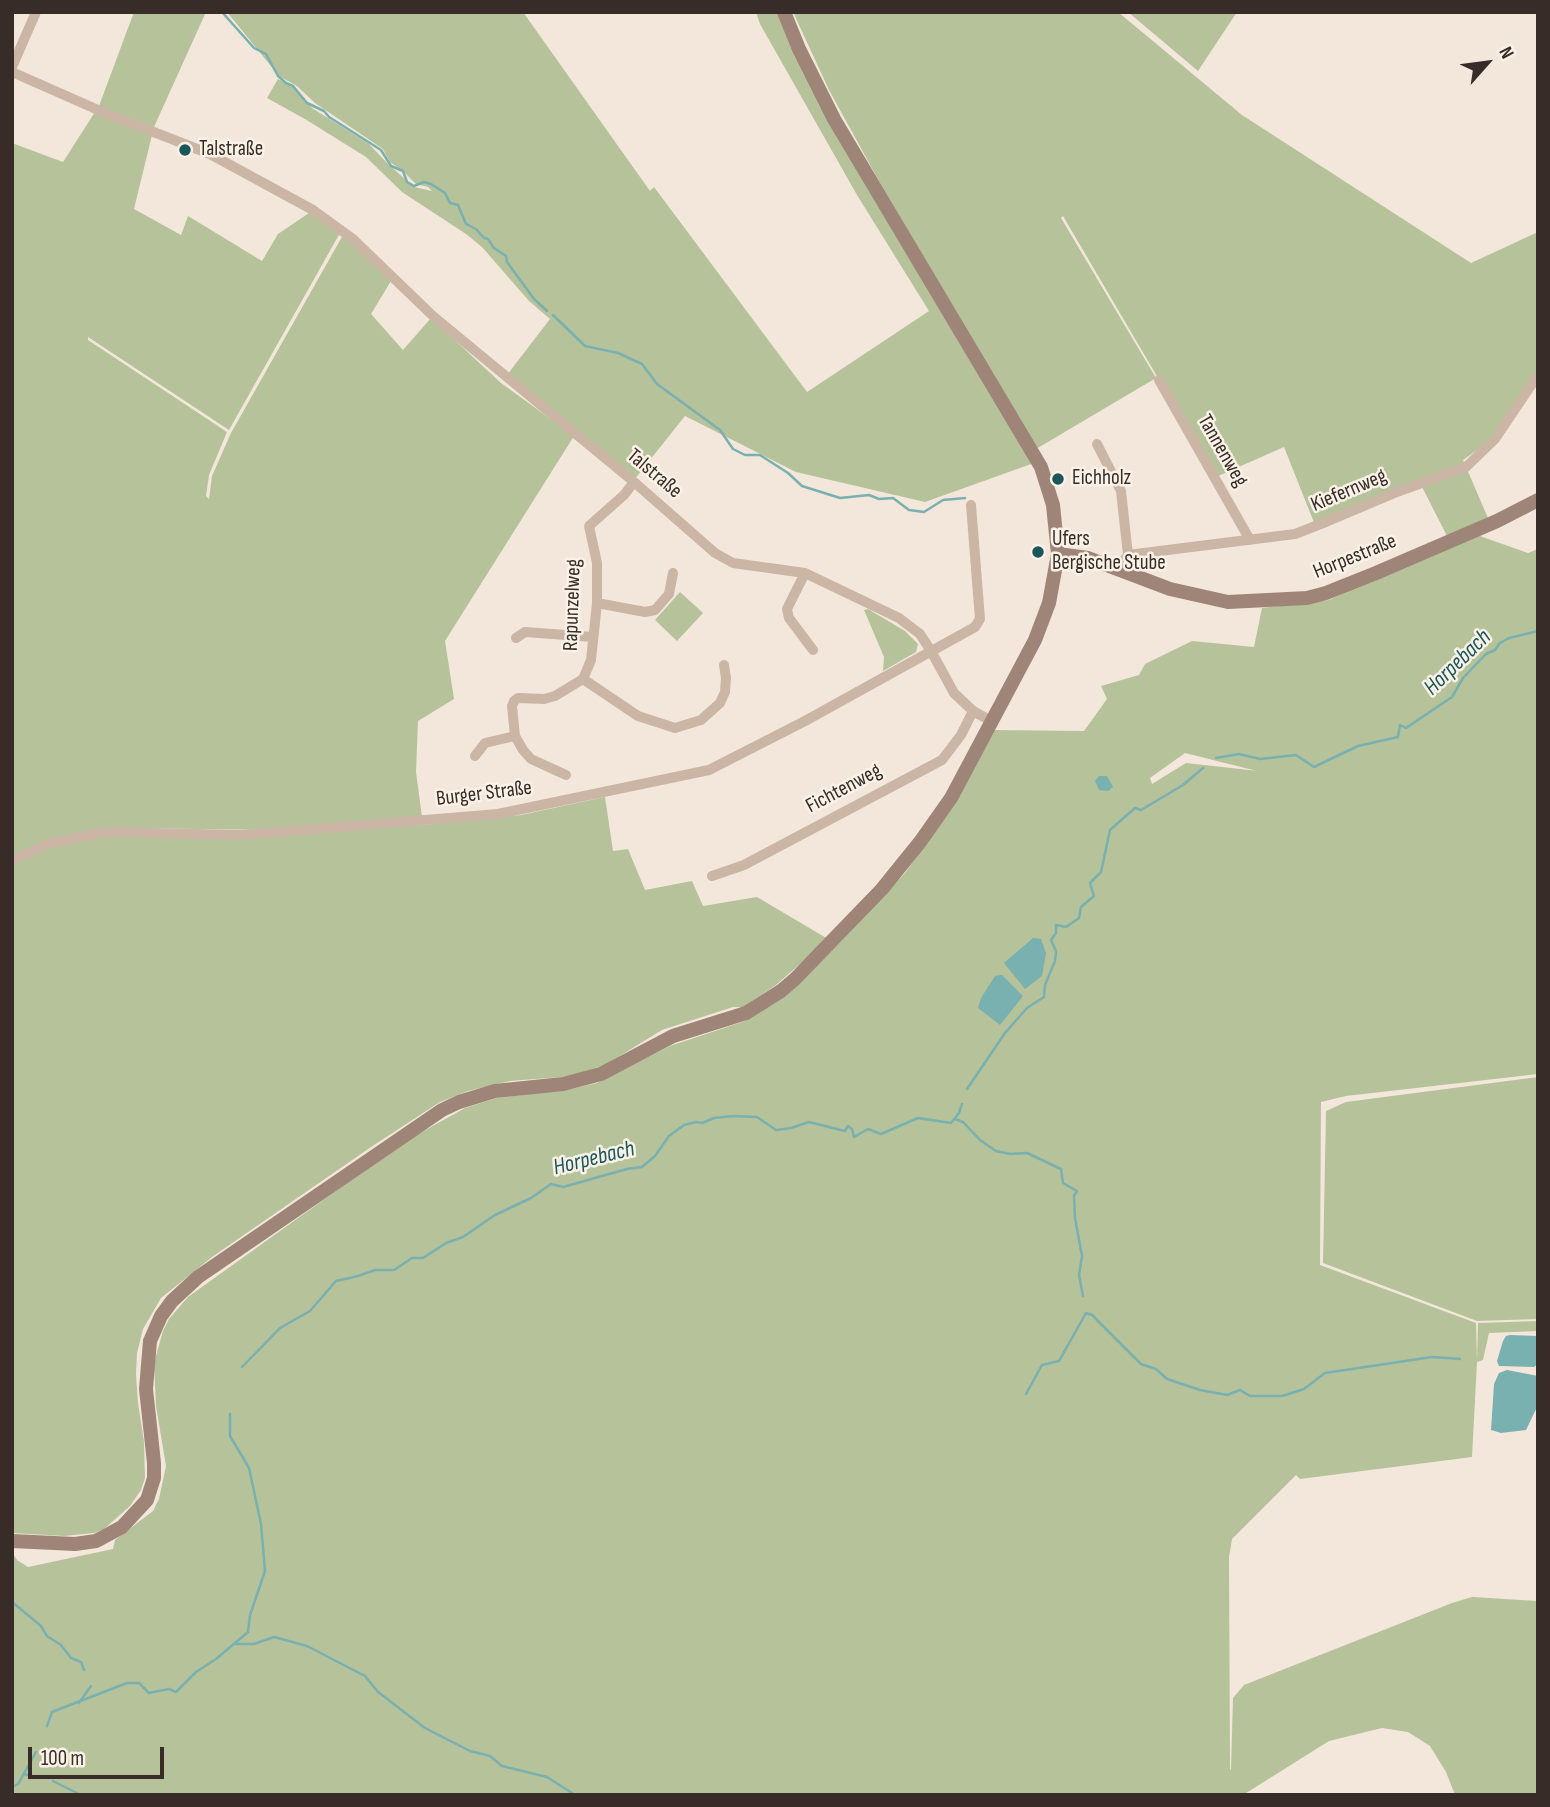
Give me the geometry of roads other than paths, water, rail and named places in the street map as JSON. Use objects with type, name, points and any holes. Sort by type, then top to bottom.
[{"type":"street","points":[[12,69],[36,12]]},
{"type":"street","points":[[12,1541],[75,1545],[96,1541],[122,1527],[147,1500],[154,1478],[154,1463],[146,1389],[147,1353],[161,1316],[184,1289],[426,1119],[450,1106],[495,1091],[586,1080],[673,1036],[726,1020],[764,1003],[781,991],[898,870],[951,798],[1035,640],[1049,603],[1058,554],[1054,505],[1041,467],[834,119],[784,12]]},
{"type":"street","name":"Talstraße","points":[[12,69],[105,113],[209,154],[313,210],[353,239],[443,324],[634,482],[715,553],[733,564],[805,573],[899,618],[915,629],[932,651],[954,692],[973,710],[993,722]]},
{"type":"street","name":"Kiefernweg","points":[[1128,555],[1294,534],[1466,467],[1495,439],[1538,375]]},
{"type":"street","name":"Tannenweg","points":[[1159,380],[1250,540]]},
{"type":"street","points":[[1097,444],[1121,491],[1128,555],[1118,568]]},
{"type":"street","name":"Rapunzelweg","points":[[515,736],[512,706],[514,701],[518,698],[544,699],[555,696],[583,679],[591,660],[597,603],[597,563],[589,526],[624,495],[634,482]]},
{"type":"street","name":"Horpestraße","points":[[1058,554],[1088,558],[1170,589],[1228,601],[1307,598],[1376,573],[1497,521],[1538,499]]},
{"type":"street","points":[[932,651],[975,627],[980,620],[971,505]]},
{"type":"street","points":[[597,603],[645,612],[655,610],[669,594],[673,573]]},
{"type":"street","points":[[805,573],[788,609],[789,618],[813,650]]},
{"type":"street","points":[[516,638],[525,632],[593,636]]},
{"type":"street","name":"Burger Straße","points":[[12,860],[50,843],[107,832],[242,835],[498,814],[656,783],[709,770],[796,726],[932,651]]},
{"type":"street","points":[[583,679],[638,716],[675,728],[701,720],[720,703],[726,678],[724,665]]},
{"type":"street","name":"Fichtenweg","points":[[712,876],[744,865],[942,760],[961,735],[973,710]]},
{"type":"street","points":[[475,755],[485,744],[515,736],[531,759],[566,775]]},
{"type":"water","points":[[1099,776],[1107,776],[1113,787],[1108,791],[1099,790],[1095,781]]},
{"type":"water","points":[[1033,938],[1041,939],[1046,953],[1042,976],[1025,989],[1004,963]]},
{"type":"water","points":[[1002,975],[1023,996],[1000,1025],[978,1008],[995,976]]},
{"type":"water","points":[[1510,1335],[1538,1336],[1538,1364],[1534,1367],[1499,1366],[1497,1361],[1503,1341]]},
{"type":"water","points":[[1507,1370],[1538,1376],[1538,1405],[1526,1430],[1501,1433],[1491,1430],[1494,1384],[1499,1373]]},
{"type":"waterway","points":[[222,12],[254,48],[266,54],[278,76],[293,86],[307,103],[324,111],[329,117],[381,150],[391,166],[403,171],[407,182],[414,186],[424,182],[431,184],[445,193],[450,203],[458,205],[466,224],[476,229],[506,256],[507,262],[534,299],[547,311]]},
{"type":"waterway","points":[[553,315],[585,346],[618,353],[642,364],[657,384],[720,430],[733,449],[745,455],[760,455],[788,473],[802,486],[840,498],[869,495],[879,499],[893,498],[909,510],[924,512],[943,500],[965,498]]},
{"type":"waterway","name":"Horpebach","points":[[1216,758],[1239,754],[1260,759],[1296,755],[1314,767],[1358,746],[1398,737],[1400,725],[1406,728],[1452,697],[1463,678],[1500,643],[1538,631]]},
{"type":"waterway","name":"Horpebach","points":[[967,1089],[1005,1033],[1027,1008],[1044,997],[1045,985],[1055,961],[1056,951],[1051,940],[1056,933],[1056,925],[1066,927],[1079,918],[1081,907],[1094,896],[1090,883],[1101,872],[1110,830],[1135,808],[1141,810],[1183,785],[1203,768]]},
{"type":"waterway","name":"Horpebach","points":[[242,1367],[280,1328],[310,1311],[336,1281],[375,1270],[394,1270],[412,1258],[423,1258],[446,1243],[463,1237],[495,1215],[531,1198],[551,1184],[563,1187],[642,1167],[655,1156],[669,1136],[684,1125],[702,1123],[714,1118],[757,1117],[776,1130],[809,1122],[845,1131],[848,1126],[854,1137],[868,1129],[881,1134],[918,1118],[951,1123],[962,1104]]},
{"type":"waterway","points":[[955,1119],[963,1122],[980,1140],[996,1151],[1027,1153],[1061,1169],[1063,1183],[1077,1191],[1074,1196],[1075,1218],[1082,1256],[1079,1275],[1083,1296]]},
{"type":"waterway","points":[[1026,1394],[1042,1365],[1059,1361],[1086,1313],[1092,1315],[1141,1364],[1156,1369],[1167,1379],[1200,1390],[1227,1395],[1240,1390],[1250,1396],[1282,1396],[1304,1389],[1325,1373],[1432,1357],[1460,1359]]},
{"type":"waterway","name":"Horpebach","points":[[47,1726],[52,1712],[127,1683],[139,1683],[149,1693],[169,1689],[176,1692],[196,1672],[248,1632],[250,1615],[265,1571],[261,1524],[249,1468],[230,1436],[230,1414]]},
{"type":"waterway","points":[[12,1602],[41,1626],[47,1636],[61,1645],[71,1658],[81,1662],[84,1670]]},
{"type":"waterway","points":[[236,1644],[254,1644],[274,1637],[307,1646],[365,1676],[378,1692],[425,1728],[470,1751],[490,1756],[502,1766],[547,1777],[575,1795]]},
{"type":"waterway","points":[[79,1703],[91,1686]]},
{"type":"waterway","name":"Horpebach","points":[[12,1787],[18,1784],[36,1752]]},
{"type":"waterway","points":[[24,1774],[35,1777]]},
{"type":"waterway","points":[[53,1781],[81,1795]]},
{"type":"place","name":"Talstraße","points":[[185,150]]},
{"type":"place","name":"Eichholz","points":[[1058,479]]},
{"type":"place","name":"Ufers Bergische Stube","points":[[1038,552]]}]
